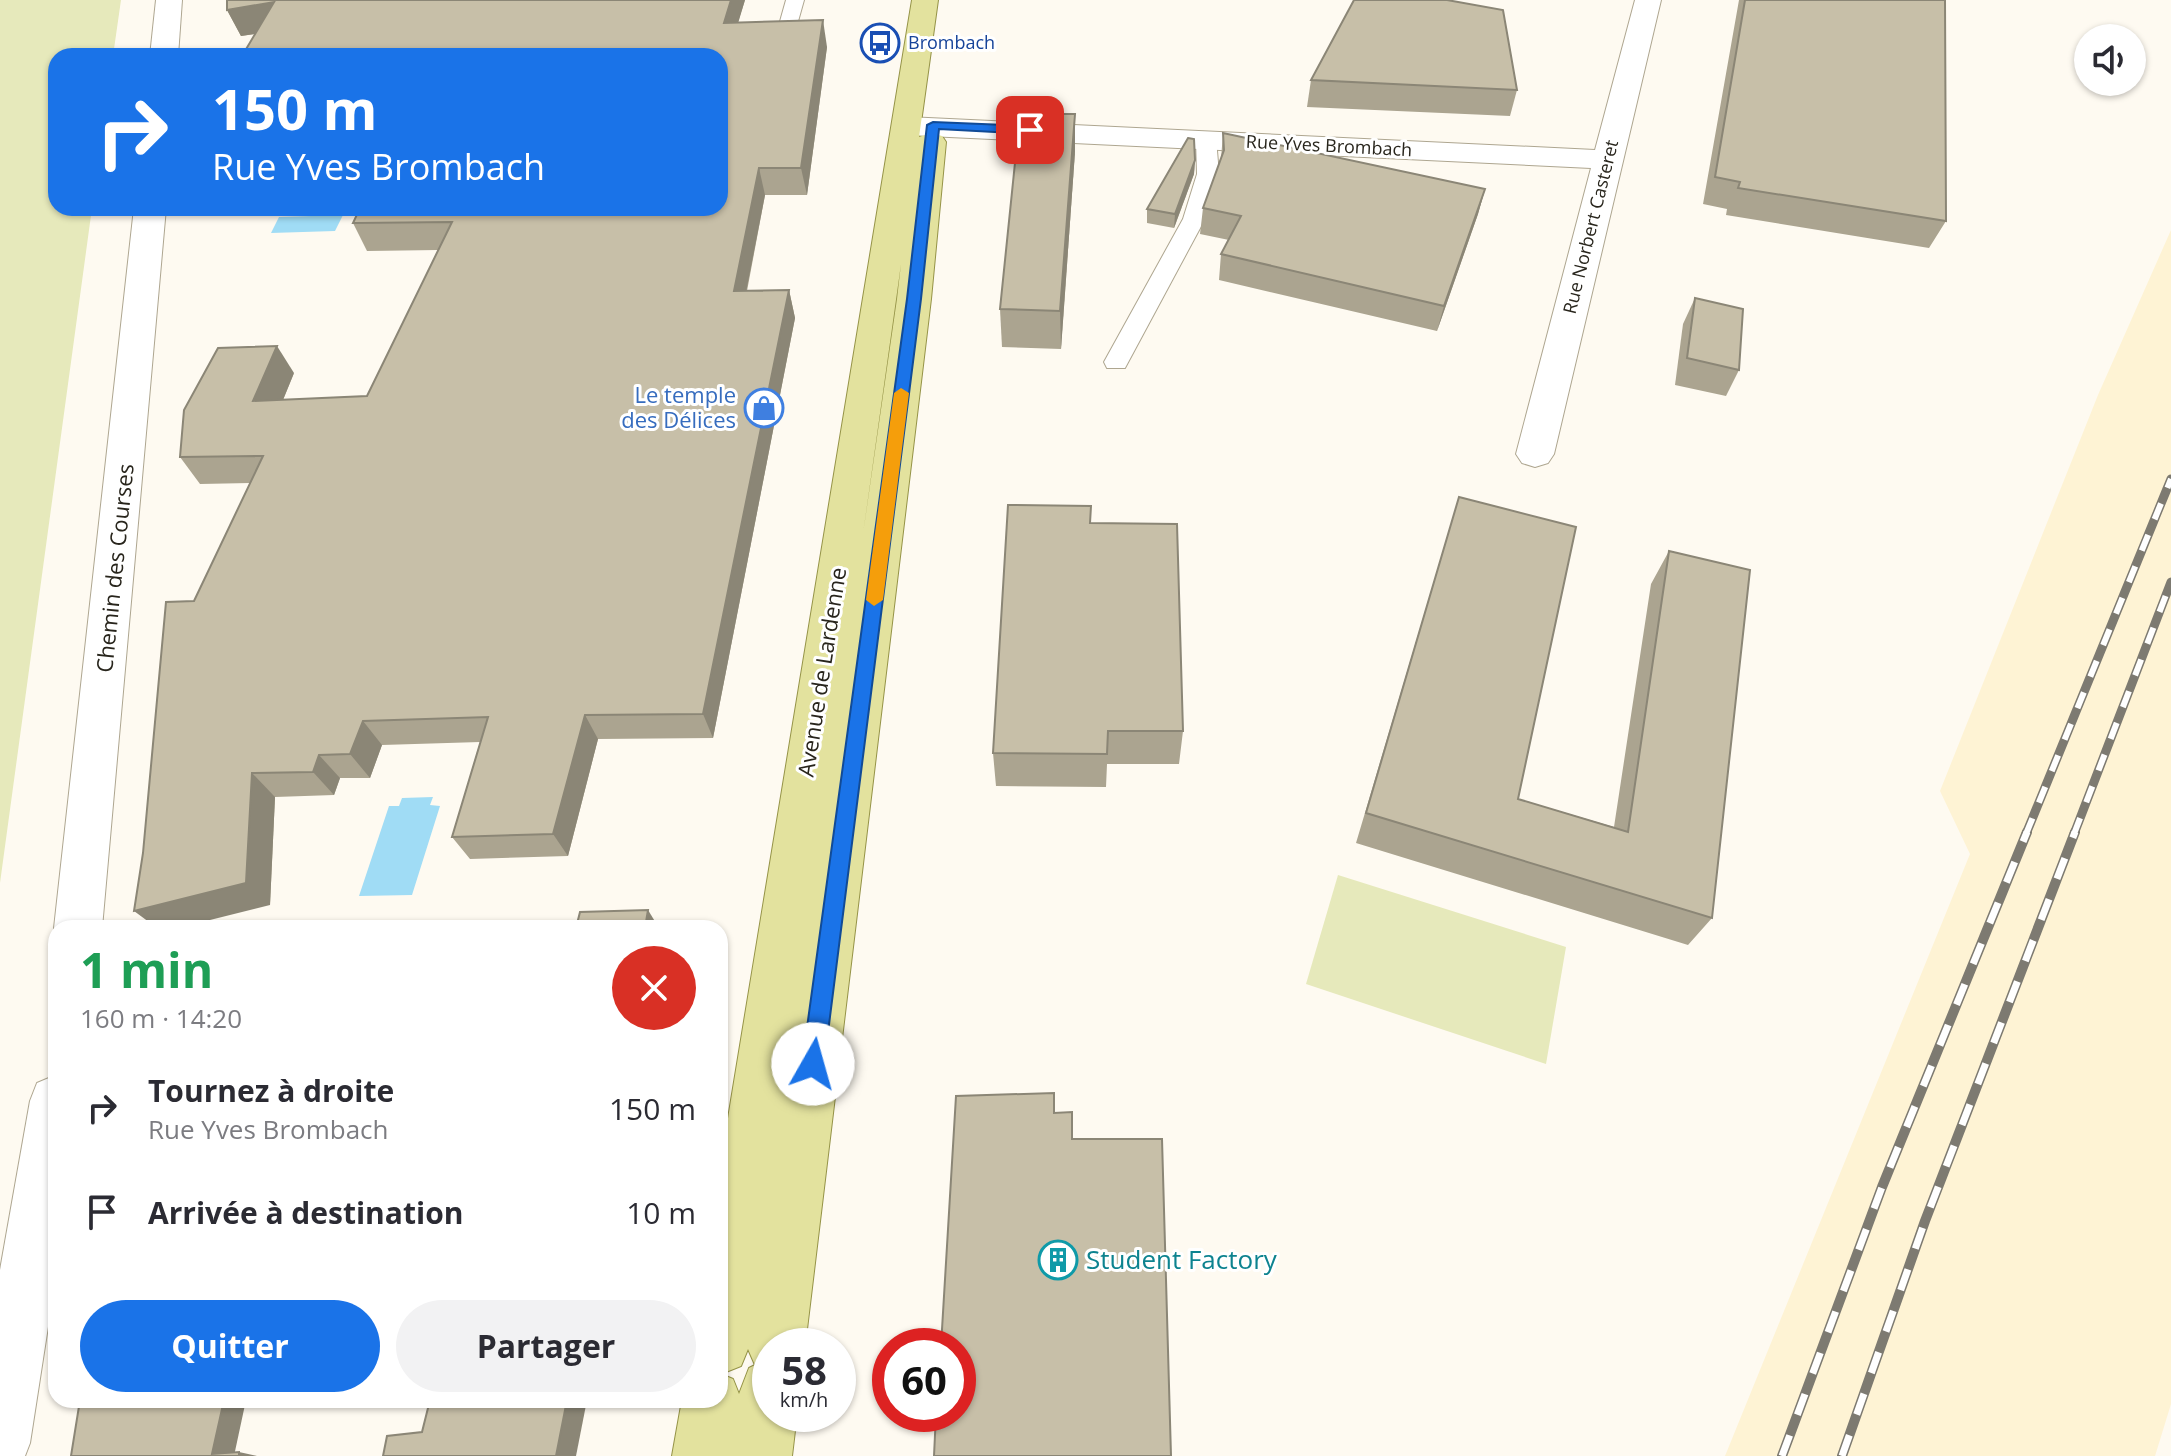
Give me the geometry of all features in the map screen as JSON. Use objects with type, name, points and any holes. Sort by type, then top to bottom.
[{"type":"main road","name":"Avenue de Lardenne","points":[[778,1328],[914,299],[925,0]]},
{"type":"main road","name":"Avenue de Lardenne","points":[[728,1296],[920,126],[947,0]]},
{"type":"main road","points":[[703,1456],[711,1408]]},
{"type":"main road","points":[[761,1456],[764,1432]]},
{"type":"street","points":[[165,48],[169,0]]},
{"type":"street","name":"Rue Norbert Casteret","points":[[1535,454],[1648,0]]},
{"type":"street","name":"Rue Yves Brombach","points":[[920,126],[1608,160]]},
{"type":"street","name":"Chemin des Courses","points":[[79,920],[149,216]]},
{"type":"street","points":[[0,1443],[48,1150]]},
{"type":"lane","points":[[788,25],[795,0]]},
{"type":"lane","points":[[1116,362],[1194,219],[1208,174],[1206,139]]},
{"type":"shaded area","points":[[2171,230],[2171,1404],[2155,1456],[1725,1456],[1970,854],[1940,791],[2098,395]]},
{"type":"green space","points":[[0,0],[121,0],[114,48],[48,48],[48,216],[91,216],[0,883]]},
{"type":"green space","points":[[1338,875],[1566,947],[1546,1064],[1306,984]]},
{"type":"water","points":[[342,216],[335,231],[271,233],[279,217]]},
{"type":"water","points":[[433,797],[430,805],[440,806],[412,895],[359,896],[389,806],[399,806],[402,798]]},
{"type":"building","points":[[227,0],[731,0],[724,23],[823,20],[801,168],[759,168],[734,291],[789,290],[703,714],[585,715],[553,834],[452,837],[488,717],[363,721],[350,754],[319,755],[313,772],[252,773],[246,883],[134,911],[143,853],[166,602],[194,601],[263,456],[180,457],[184,410],[218,348],[277,346],[253,401],[367,396],[452,222],[353,223],[356,216],[728,216],[728,48],[247,48],[274,2],[227,10]]},
{"type":"building","points":[[1354,0],[1447,0],[1503,10],[1517,90],[1311,80]]},
{"type":"building","points":[[1745,0],[1945,0],[1946,221],[1738,188],[1740,182],[1715,177]]},
{"type":"building","points":[[1020,114],[1075,114],[1060,311],[1000,309]]},
{"type":"building","points":[[1223,133],[1485,189],[1444,306],[1221,254],[1241,216],[1203,208],[1224,150]]},
{"type":"building","points":[[1188,138],[1194,139],[1195,160],[1175,214],[1147,209]]},
{"type":"building","points":[[1695,298],[1743,309],[1739,370],[1687,358]]},
{"type":"building","points":[[1459,497],[1576,527],[1518,799],[1628,832],[1669,551],[1750,570],[1712,918],[1366,813]]},
{"type":"building","points":[[1008,505],[1091,506],[1090,523],[1177,524],[1183,731],[1108,731],[1107,754],[993,753]]},
{"type":"building","points":[[648,910],[646,920],[578,920],[580,912]]},
{"type":"building","name":"Student Factory","points":[[1054,1093],[1054,1113],[1072,1112],[1072,1139],[1162,1139],[1171,1456],[934,1456],[935,1432],[976,1432],[976,1328],[942,1328],[956,1096]]},
{"type":"building","points":[[79,1408],[222,1408],[212,1454],[239,1452],[239,1456],[71,1456]]},
{"type":"building","points":[[428,1408],[565,1408],[556,1456],[383,1456],[387,1436],[422,1432]]},
{"type":"railway","points":[[2026,834],[2171,479]]},
{"type":"railway","points":[[2074,834],[2171,582]]},
{"type":"railway","points":[[1782,1456],[1882,1187],[2027,832]]},
{"type":"railway","points":[[1842,1456],[1925,1221],[2075,832]]},
{"type":"slow traffic","points":[[874,600],[901,393]]},
{"type":"place","name":"Brombach","points":[[880,43]]},
{"type":"place","name":"Le temple des Délices","points":[[764,408]]},
{"type":"place","name":"Student Factory","points":[[1058,1260]]},
{"type":"route","points":[[813,1064],[914,299],[933,125],[1030,130]]}]
